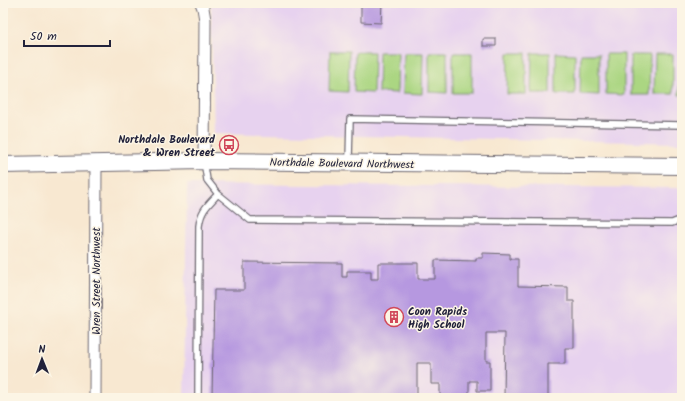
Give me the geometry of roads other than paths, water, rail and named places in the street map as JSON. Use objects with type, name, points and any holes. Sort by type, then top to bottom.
[{"type":"street","points":[[201,3],[205,20],[204,161]]},
{"type":"street","name":"Northdale Boulevard Northwest","points":[[3,165],[204,161],[682,166]]},
{"type":"street","name":"Wren Street Northwest","points":[[95,398],[96,163]]},
{"type":"lane","points":[[349,163],[350,119],[682,126]]},
{"type":"lane","points":[[204,161],[207,180],[218,194],[250,220],[609,224],[672,223],[682,219]]},
{"type":"lane","points":[[198,398],[199,226],[200,217],[204,209],[218,194]]},
{"type":"place","name":"Northdale Boulevard & Wren Street","points":[[229,145]]},
{"type":"place","name":"Coon Rapids High School","points":[[394,317]]}]
